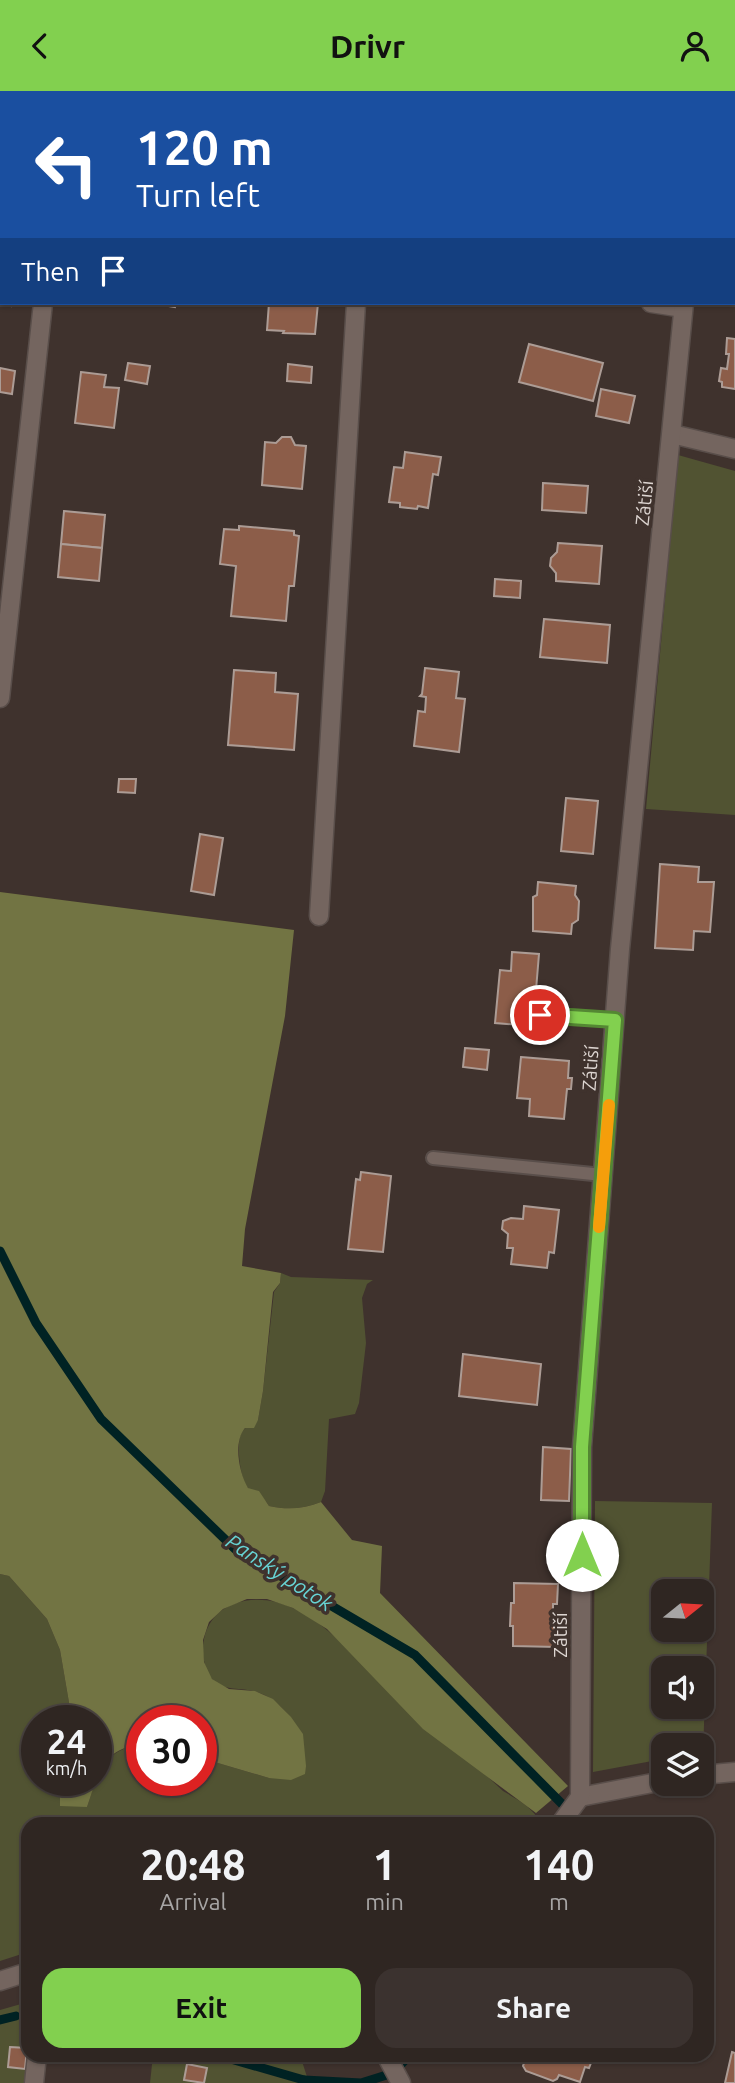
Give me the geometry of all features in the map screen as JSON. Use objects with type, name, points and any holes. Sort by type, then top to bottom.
[{"type":"street","points":[[0,698],[43,305]]},
{"type":"street","points":[[319,916],[356,305]]},
{"type":"street","name":"Zátiší","points":[[580,1797],[582,1447],[623,922],[683,305]]},
{"type":"street","points":[[672,434],[735,449]]},
{"type":"street","points":[[714,1774],[735,1772]]},
{"type":"street","points":[[565,1817],[580,1797],[651,1783]]},
{"type":"street","points":[[0,1981],[21,1974]]},
{"type":"street","points":[[34,2083],[36,2062]]},
{"type":"street","points":[[390,2062],[401,2083]]},
{"type":"lane","points":[[540,1015],[615,1020]]},
{"type":"lane","points":[[433,1159],[603,1175]]},
{"type":"green space","points":[[678,455],[735,471],[735,815],[646,809]]},
{"type":"green space","points":[[0,892],[294,930],[285,1016],[245,1229],[242,1266],[281,1273],[280,1283],[273,1292],[258,1420],[254,1428],[245,1428],[239,1441],[242,1474],[248,1488],[259,1491],[269,1506],[295,1508],[321,1502],[352,1540],[382,1546],[380,1593],[568,1786],[536,1813],[423,1729],[327,1629],[293,1608],[267,1599],[247,1599],[223,1609],[209,1622],[203,1640],[204,1662],[212,1679],[229,1689],[255,1691],[273,1699],[291,1717],[303,1734],[305,1774],[291,1780],[269,1778],[217,1763],[217,1705],[126,1705],[126,1747],[112,1755],[112,1705],[69,1705],[60,1650],[47,1619],[9,1576],[0,1574]]},
{"type":"green space","points":[[281,1273],[291,1277],[373,1280],[367,1284],[362,1298],[366,1343],[359,1403],[355,1414],[329,1419],[325,1491],[321,1502],[295,1508],[269,1506],[248,1488],[241,1470],[239,1453],[242,1432],[258,1420],[274,1292],[280,1283]]},
{"type":"green space","points":[[595,1501],[712,1503],[709,1579],[651,1579],[651,1642],[707,1642],[706,1656],[651,1656],[651,1719],[704,1719],[704,1733],[651,1733],[651,1761],[593,1772]]},
{"type":"green space","points":[[0,1574],[9,1576],[47,1619],[60,1650],[69,1705],[21,1705],[21,1796],[67,1796],[87,1807],[91,1796],[112,1796],[112,1756],[126,1748],[126,1796],[217,1796],[217,1763],[269,1778],[303,1735],[289,1715],[265,1695],[228,1688],[212,1679],[203,1654],[205,1636],[220,1611],[247,1600],[263,1600],[295,1609],[328,1631],[503,1791],[529,1808],[537,1817],[21,1817],[21,1954],[0,1961]]},
{"type":"green space","points":[[60,1796],[91,1796],[87,1807],[60,1806]]},
{"type":"green space","points":[[21,2004],[21,2062],[28,2062],[25,2083],[0,2083],[0,2010]]},
{"type":"green space","points":[[152,2062],[302,2062],[309,2083],[150,2083]]},
{"type":"building","points":[[269,305],[318,305],[315,334],[267,330]]},
{"type":"building","points":[[727,338],[735,339],[735,389],[722,387],[722,382],[719,381],[721,368],[727,369]]},
{"type":"building","points":[[529,344],[603,363],[593,401],[519,382]]},
{"type":"building","points":[[128,363],[150,366],[147,384],[125,380]]},
{"type":"building","points":[[288,364],[312,367],[311,383],[287,381]]},
{"type":"building","points":[[0,368],[15,371],[12,394],[0,392]]},
{"type":"building","points":[[81,372],[106,375],[104,387],[119,388],[114,428],[75,423]]},
{"type":"building","points":[[601,389],[635,396],[629,423],[596,416]]},
{"type":"building","points":[[282,437],[291,437],[295,445],[306,446],[302,489],[262,485],[265,442],[276,443]]},
{"type":"building","points":[[405,452],[441,457],[438,475],[433,474],[428,508],[400,507],[400,503],[389,502],[394,467],[403,468]]},
{"type":"building","points":[[543,483],[588,486],[586,513],[542,510]]},
{"type":"building","points":[[64,511],[105,515],[102,548],[61,544]]},
{"type":"building","points":[[239,526],[294,531],[294,535],[299,536],[294,586],[289,586],[286,621],[231,616],[236,566],[220,564],[224,529],[239,530]]},
{"type":"building","points":[[558,543],[602,546],[599,584],[556,581],[556,573],[550,566]]},
{"type":"building","points":[[61,544],[102,548],[99,581],[58,577]]},
{"type":"building","points":[[495,579],[521,581],[520,598],[494,596]]},
{"type":"building","points":[[544,619],[610,625],[607,663],[540,657]]},
{"type":"building","points":[[425,668],[459,672],[456,698],[465,699],[459,752],[414,746],[418,711],[425,712],[426,697],[420,696]]},
{"type":"building","points":[[234,670],[276,673],[275,692],[298,694],[294,750],[228,745]]},
{"type":"building","points":[[119,779],[136,779],[135,793],[118,792]]},
{"type":"building","points":[[566,798],[598,801],[593,854],[561,851]]},
{"type":"building","points":[[200,834],[223,838],[214,895],[191,891]]},
{"type":"building","points":[[660,864],[699,867],[698,882],[714,882],[710,932],[694,931],[693,950],[655,948]]},
{"type":"building","points":[[538,882],[576,886],[575,895],[579,901],[578,920],[572,924],[571,934],[533,931],[533,897],[537,895]]},
{"type":"building","points":[[512,952],[539,954],[533,1026],[495,1023],[500,970],[511,971]]},
{"type":"building","points":[[465,1048],[489,1050],[487,1070],[463,1067]]},
{"type":"building","points":[[521,1057],[569,1061],[568,1078],[572,1078],[571,1089],[567,1089],[564,1119],[529,1116],[530,1099],[517,1098]]},
{"type":"building","points":[[361,1172],[391,1176],[383,1252],[348,1249],[356,1179],[360,1180]]},
{"type":"building","points":[[524,1206],[559,1210],[554,1253],[549,1252],[547,1268],[511,1264],[513,1248],[507,1248],[508,1234],[502,1229],[503,1221],[511,1218],[523,1219]]},
{"type":"building","points":[[463,1354],[541,1364],[537,1405],[459,1396]]},
{"type":"building","points":[[543,1447],[571,1449],[569,1501],[541,1500]]},
{"type":"building","points":[[514,1583],[558,1584],[557,1604],[553,1604],[557,1647],[513,1646],[513,1626],[510,1626]]},
{"type":"building","points":[[10,2047],[21,2048],[21,2062],[26,2062],[25,2069],[8,2067]]},
{"type":"building","points":[[732,2052],[735,2053],[735,2083],[725,2083]]},
{"type":"building","points":[[524,2062],[591,2062],[589,2068],[585,2067],[580,2082],[559,2075],[553,2081],[526,2071],[523,2066]]},
{"type":"building","points":[[187,2064],[207,2068],[204,2083],[184,2080]]},
{"type":"waterway","name":"Panský potok","points":[[0,1251],[36,1323],[101,1419],[235,1549],[415,1655],[567,1809],[570,1817]]},
{"type":"waterway","points":[[0,2020],[16,2016]]},
{"type":"waterway","points":[[241,2062],[304,2080]]},
{"type":"waterway","name":"Panský potok","points":[[303,2083],[304,2080],[361,2083],[393,2073],[403,2062]]},
{"type":"slow traffic","points":[[599,1227],[609,1105]]},
{"type":"route","points":[[540,1015],[615,1020],[582,1447],[582,1555]]}]
